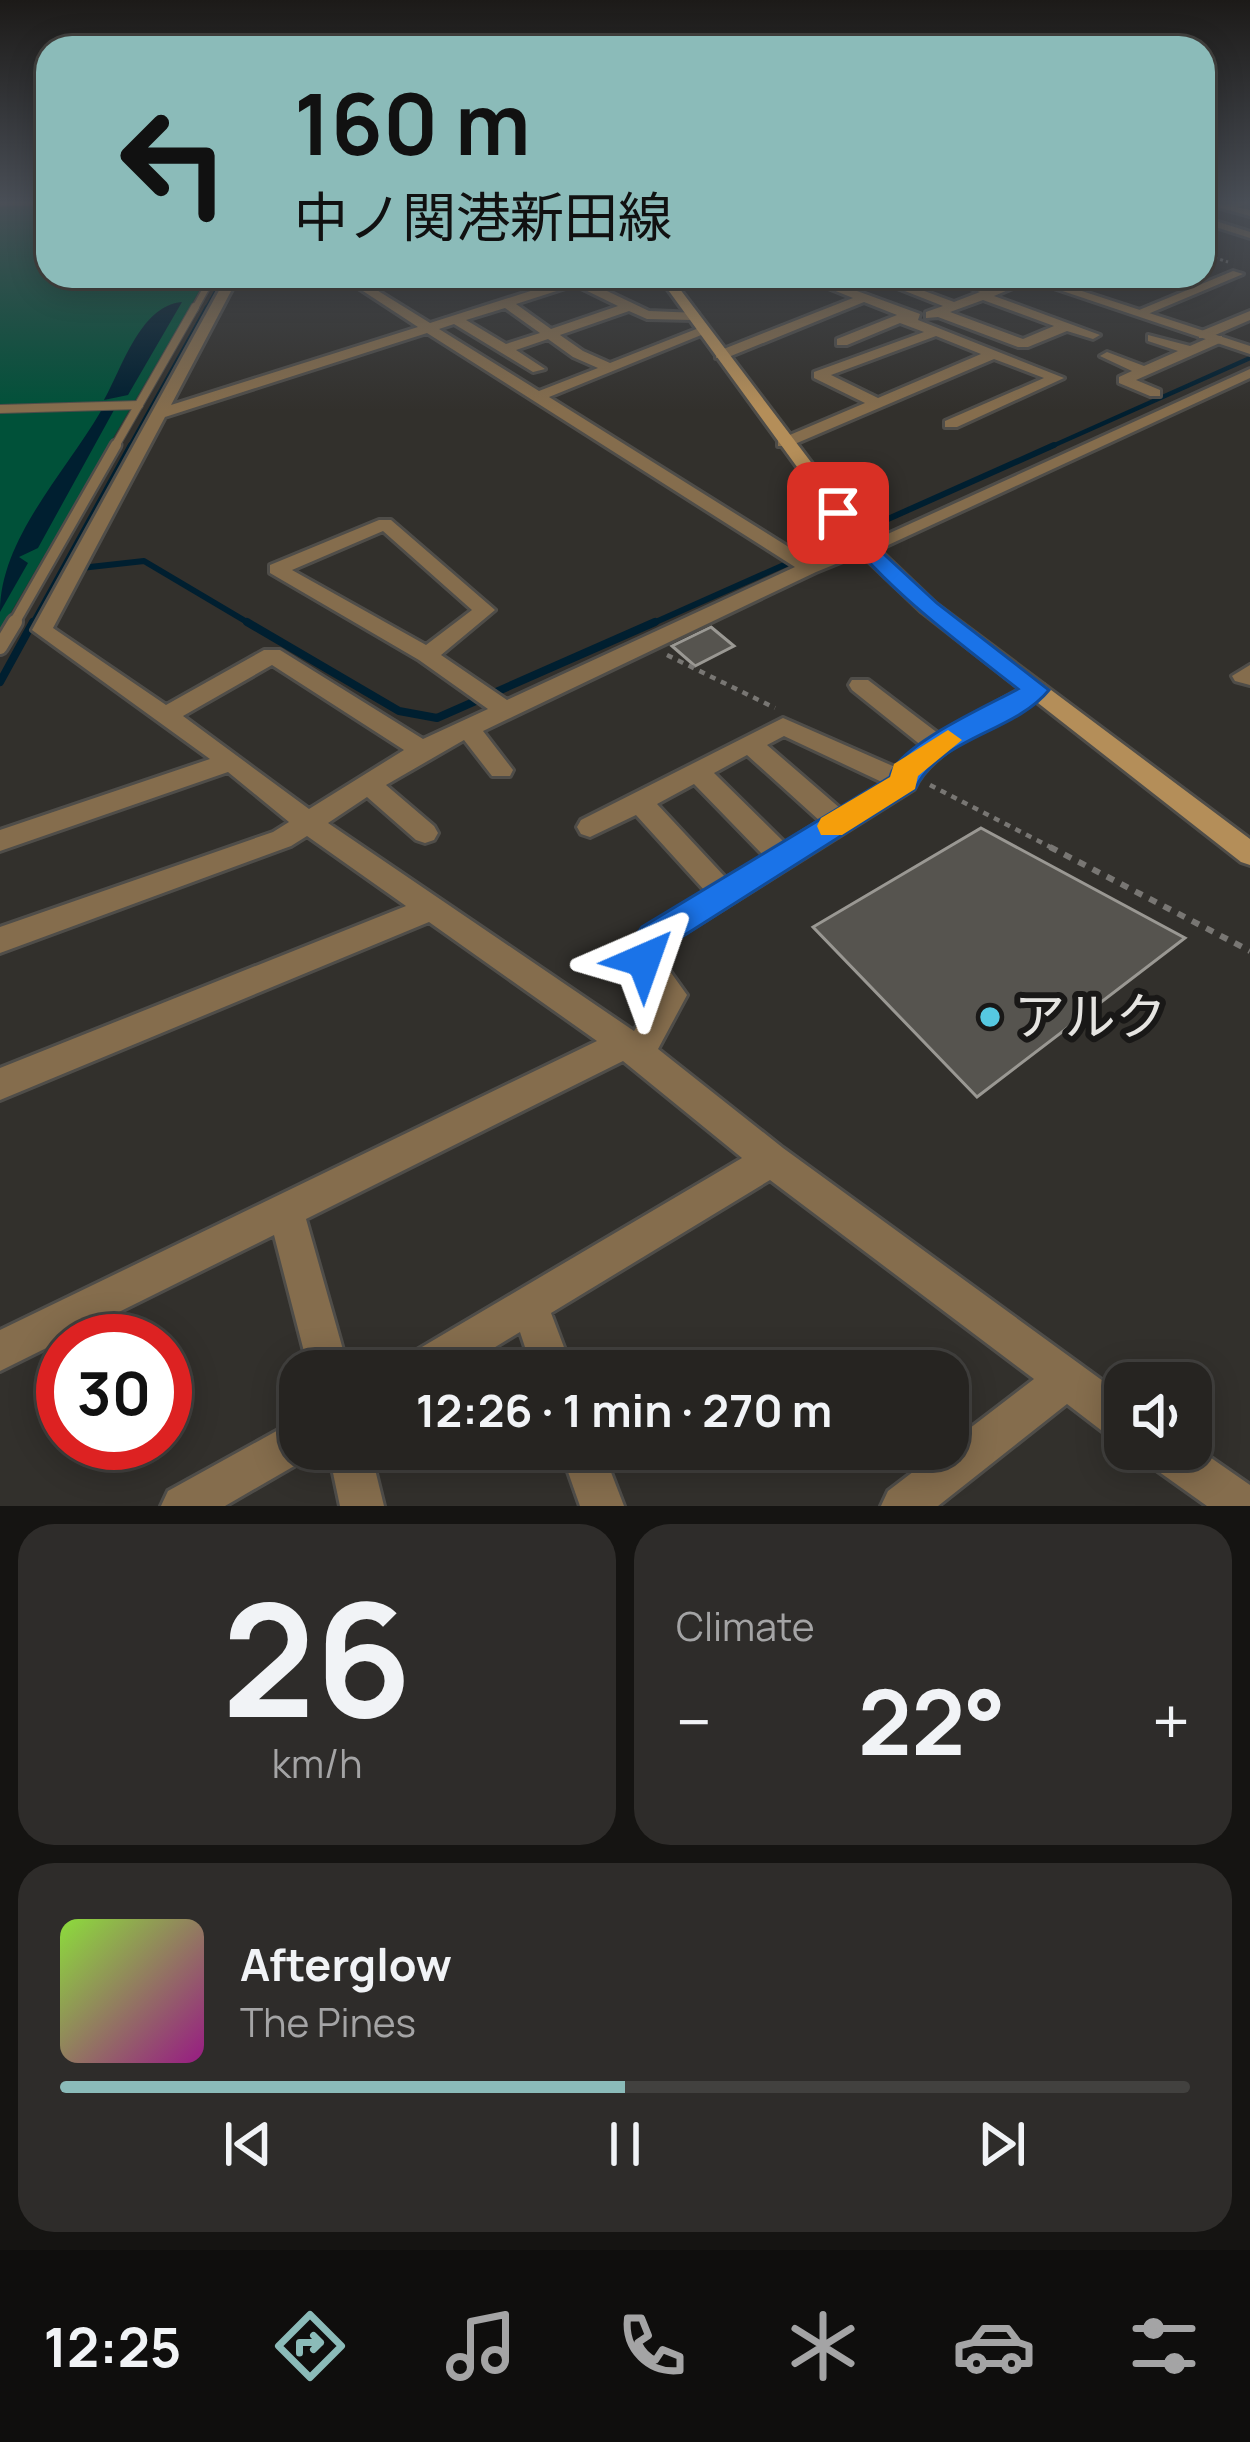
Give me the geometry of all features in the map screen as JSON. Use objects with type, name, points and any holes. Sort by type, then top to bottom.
[{"type":"main road","points":[[673,288],[866,548],[929,608],[1250,854]]},
{"type":"street","points":[[1215,283],[1238,274]]},
{"type":"street","points":[[227,288],[42,630],[632,1048],[771,1160],[1104,1407]]},
{"type":"street","points":[[364,288],[809,568]]},
{"type":"street","points":[[162,413],[546,288]]},
{"type":"street","points":[[589,288],[628,307],[699,324]]},
{"type":"street","points":[[838,288],[935,332],[1057,378],[951,424]]},
{"type":"street","points":[[905,288],[954,306]]},
{"type":"street","points":[[974,288],[1093,335]]},
{"type":"street","points":[[842,342],[900,318],[917,321],[1002,288]]},
{"type":"street","points":[[1063,288],[1250,350]]},
{"type":"street","points":[[1138,313],[1202,288]]},
{"type":"street","points":[[721,355],[865,298]]},
{"type":"street","points":[[507,303],[578,354],[610,368]]},
{"type":"street","points":[[505,349],[628,307]]},
{"type":"street","points":[[938,312],[1048,353]]},
{"type":"street","points":[[1155,393],[1124,380],[1191,351],[1250,315]]},
{"type":"street","points":[[456,320],[538,369]]},
{"type":"street","points":[[534,398],[610,368],[699,324]]},
{"type":"street","points":[[1023,344],[1066,326]]},
{"type":"street","points":[[877,403],[819,375],[935,332]]},
{"type":"street","points":[[1153,338],[1191,351]]},
{"type":"street","points":[[784,443],[993,353]]},
{"type":"street","points":[[1107,356],[1145,371]]},
{"type":"street","points":[[0,940],[282,839],[422,750],[468,728],[809,568],[866,548],[1248,377]]},
{"type":"street","points":[[427,655],[485,610],[386,524],[267,573],[427,655],[508,712]]},
{"type":"street","points":[[166,715],[272,655],[422,750]]},
{"type":"street","points":[[860,686],[938,746]]},
{"type":"street","points":[[0,1351],[632,1048],[673,995],[644,960],[646,945],[838,823],[904,777],[938,746],[1036,690]]},
{"type":"street","points":[[590,827],[783,726],[904,777]]},
{"type":"street","points":[[468,728],[501,770]]},
{"type":"street","points":[[750,744],[838,823]]},
{"type":"street","points":[[0,841],[231,761]]},
{"type":"street","points":[[696,772],[782,857]]},
{"type":"street","points":[[369,785],[425,833]]},
{"type":"street","points":[[639,801],[723,893]]},
{"type":"street","points":[[0,1084],[430,909]]},
{"type":"street","points":[[456,1350],[771,1160]]},
{"type":"street","points":[[286,1210],[323,1350]]},
{"type":"street","points":[[530,1308],[545,1350]]},
{"type":"street","points":[[903,1506],[1066,1380]]},
{"type":"street","points":[[183,1506],[279,1451]]},
{"type":"street","points":[[354,1470],[362,1506]]},
{"type":"street","points":[[589,1470],[602,1506]]},
{"type":"street","points":[[1193,1470],[1244,1506]]},
{"type":"lane","points":[[0,647],[206,288]]},
{"type":"lane","points":[[0,409],[139,405]]},
{"type":"path","points":[[648,646],[792,717]]},
{"type":"path","points":[[904,777],[1250,952]]},
{"type":"green space","points":[[0,270],[36,270],[36,288],[201,288],[0,631]]},
{"type":"water","points":[[182,302],[128,395],[104,400],[143,327],[154,314]]},
{"type":"water","points":[[114,410],[38,548],[19,557],[28,563],[0,612],[3,585],[22,533],[101,411]]},
{"type":"building","points":[[711,627],[734,646],[695,666],[672,646]]},
{"type":"building","name":"アルク","points":[[981,828],[1185,938],[977,1097],[813,927]]},
{"type":"waterway","points":[[205,310],[217,288]]},
{"type":"waterway","points":[[129,448],[207,307]]},
{"type":"waterway","points":[[1048,448],[1250,358]]},
{"type":"waterway","points":[[32,625],[131,445]]},
{"type":"waterway","points":[[870,527],[1054,445]]},
{"type":"waterway","points":[[649,625],[838,541]]},
{"type":"waterway","points":[[63,570],[144,561],[252,625]]},
{"type":"waterway","points":[[0,682],[33,622]]},
{"type":"waterway","points":[[247,622],[399,711],[437,718],[655,622]]},
{"type":"slow traffic","points":[[832,826],[905,782],[904,772],[948,740]]},
{"type":"place","name":"アルク","points":[[990,1017]]},
{"type":"route","points":[[644,960],[646,945],[654,937],[905,782],[904,772],[938,746],[1036,690],[929,608],[866,548],[838,513]]}]
